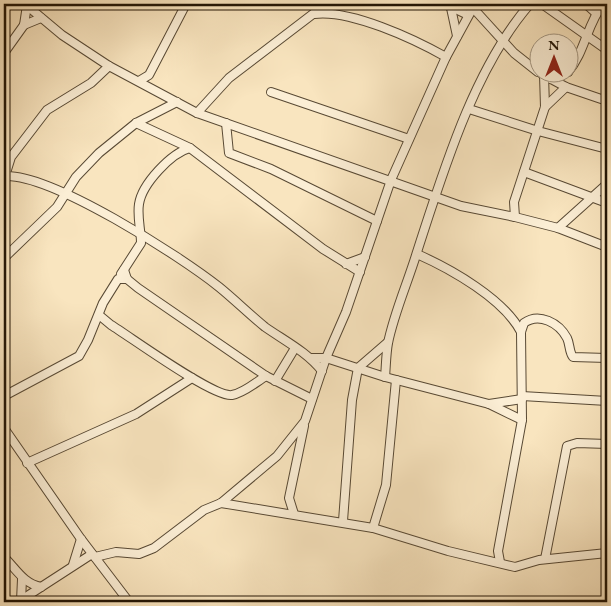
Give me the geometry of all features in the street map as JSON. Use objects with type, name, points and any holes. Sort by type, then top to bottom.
[{"type":"street","points":[[139,81],[149,75],[186,4]]},
{"type":"street","points":[[198,113],[229,78],[326,4]]},
{"type":"street","points":[[385,377],[388,342],[435,195],[469,109],[502,40],[511,25],[530,4]]},
{"type":"street","points":[[542,4],[607,50]]},
{"type":"street","points":[[586,4],[596,13]]},
{"type":"street","points":[[578,56],[596,13],[603,4]]},
{"type":"street","points":[[26,5],[62,35],[109,66],[198,113],[468,208],[502,214],[558,228],[607,247]]},
{"type":"street","points":[[4,53],[24,25],[26,5]]},
{"type":"street","points":[[448,6],[468,15]]},
{"type":"street","points":[[448,6],[457,36]]},
{"type":"street","points":[[278,511],[289,498],[305,421],[312,399],[366,257],[391,180],[446,57],[474,6],[514,53],[528,63]]},
{"type":"street","points":[[313,14],[336,13],[367,23],[423,44],[446,57]]},
{"type":"street","points":[[24,25],[41,18]]},
{"type":"street","points":[[109,66],[85,88],[47,110],[11,156],[5,176],[30,179],[64,193],[142,235],[218,286],[264,326],[312,358],[322,371]]},
{"type":"street","points":[[149,75],[150,88]]},
{"type":"street","points":[[515,217],[514,202],[546,107],[544,82]]},
{"type":"street","points":[[558,82],[607,101]]},
{"type":"street","points":[[546,107],[565,86],[566,82]]},
{"type":"street","points":[[271,92],[409,139]]},
{"type":"street","points":[[4,258],[57,206],[64,193],[99,153],[136,123],[145,122],[177,102]]},
{"type":"street","points":[[469,109],[538,131],[607,149]]},
{"type":"street","points":[[145,122],[190,148],[346,264],[360,272]]},
{"type":"street","points":[[226,123],[229,153],[271,169],[377,221]]},
{"type":"street","points":[[4,396],[76,360],[118,279],[138,250],[142,235],[138,219],[139,203],[149,184],[170,157],[190,148]]},
{"type":"street","points":[[524,172],[607,203]]},
{"type":"street","points":[[558,228],[607,184]]},
{"type":"street","points":[[502,214],[514,202]]},
{"type":"street","points":[[130,228],[138,219]]},
{"type":"street","points":[[417,254],[449,270],[498,305],[509,314],[521,332]]},
{"type":"street","points":[[346,264],[366,257]]},
{"type":"street","points":[[124,270],[127,279]]},
{"type":"street","points":[[118,279],[127,279],[266,376],[312,399]]},
{"type":"street","points":[[99,315],[111,325],[192,378],[218,392],[233,395],[266,376]]},
{"type":"street","points":[[500,562],[498,551],[522,420],[521,332],[524,322],[533,318],[543,319],[554,324],[566,336],[573,357],[607,358]]},
{"type":"street","points":[[343,521],[352,400],[358,368],[388,342]]},
{"type":"street","points":[[275,381],[295,348]]},
{"type":"street","points":[[312,358],[326,358],[385,377],[489,404],[522,420]]},
{"type":"street","points":[[27,464],[136,414],[192,378]]},
{"type":"street","points":[[373,528],[386,486],[396,380]]},
{"type":"street","points":[[522,382],[538,396]]},
{"type":"street","points":[[489,404],[538,396],[607,401]]},
{"type":"street","points":[[19,601],[73,565],[93,555],[107,555],[116,552],[145,553],[204,510],[221,503],[277,456],[305,421]]},
{"type":"street","points":[[4,428],[27,464],[129,602]]},
{"type":"street","points":[[545,559],[567,446],[577,443],[607,444]]},
{"type":"street","points":[[289,498],[294,514]]},
{"type":"street","points":[[221,503],[343,521],[373,528],[448,551],[515,566],[545,559],[607,553]]},
{"type":"street","points":[[73,565],[81,539]]},
{"type":"street","points":[[489,559],[498,551]]},
{"type":"street","points":[[104,569],[107,555]]},
{"type":"street","points":[[4,557],[22,579],[29,584],[42,587]]},
{"type":"street","points":[[19,601],[22,579]]}]
